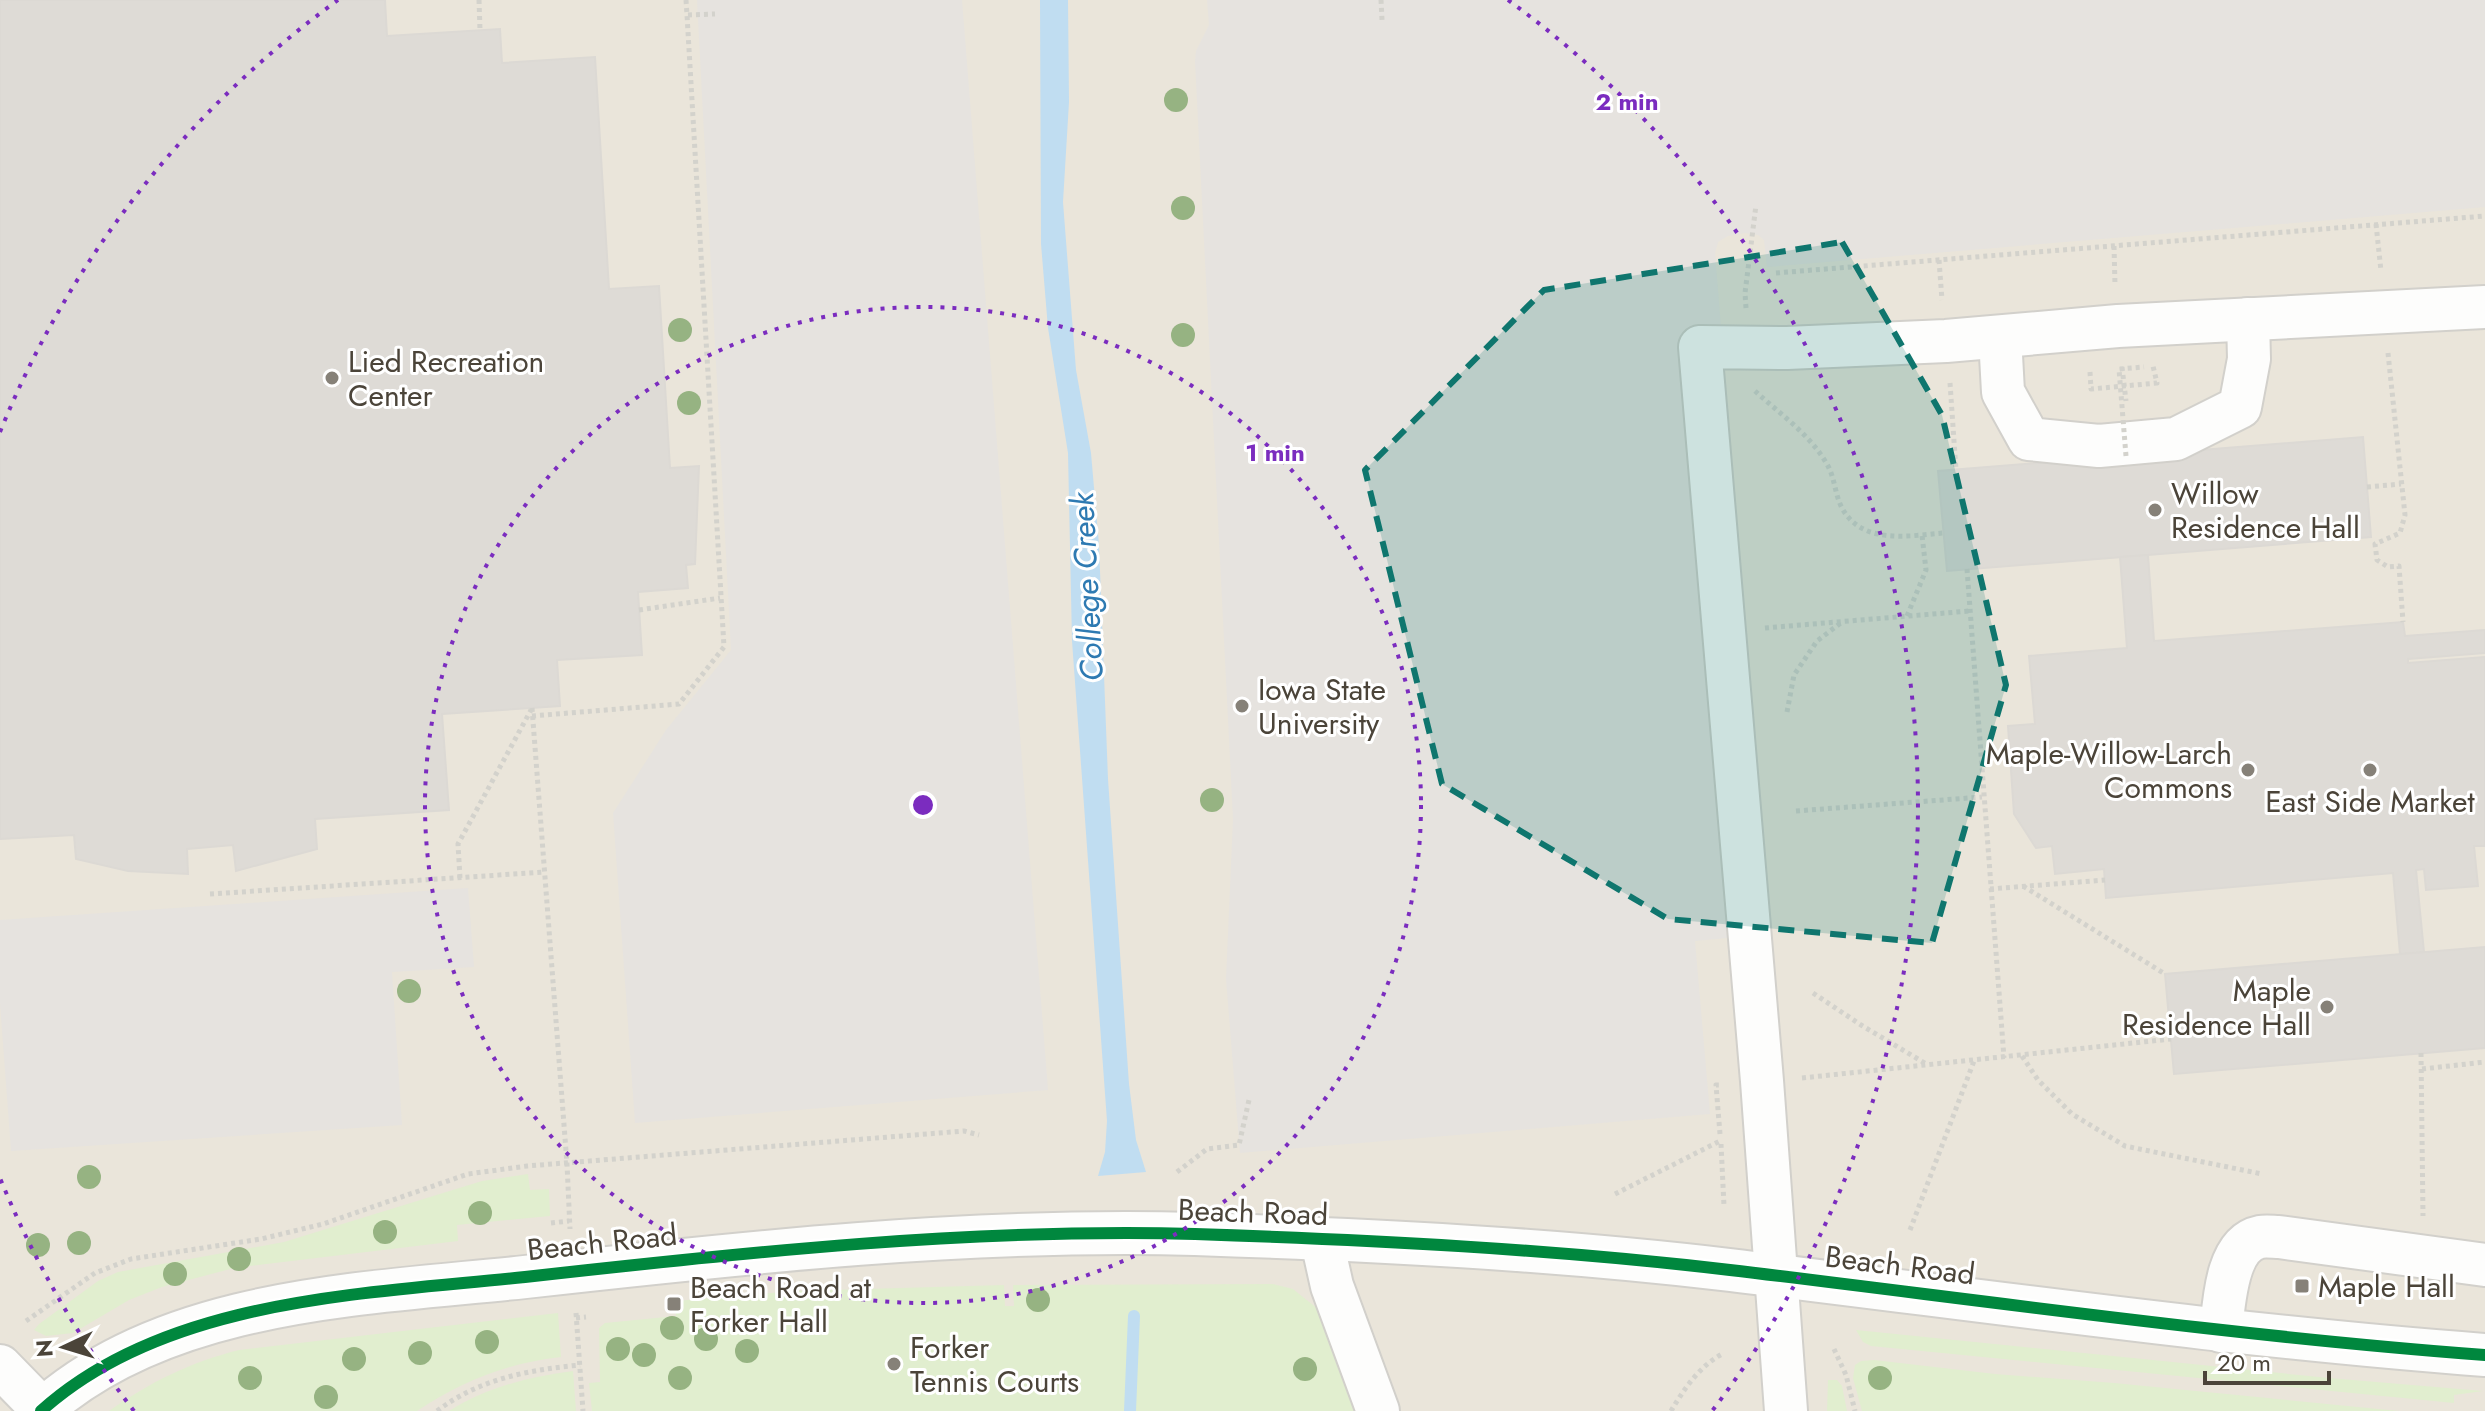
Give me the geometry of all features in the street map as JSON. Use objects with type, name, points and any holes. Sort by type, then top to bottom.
[{"type":"street","points":[[1786,1411],[1778,1276],[1700,347],[1787,348],[2000,337],[2118,326],[2485,307]]},
{"type":"street","points":[[2000,337],[2003,392],[2029,439],[2099,446],[2176,439],[2240,407],[2249,359],[2248,319]]},
{"type":"street","name":"Beach Road","points":[[42,1410],[69,1387],[130,1352],[195,1325],[334,1297],[791,1248],[1021,1234],[1193,1234],[1633,1260],[2221,1331],[2485,1355]]},
{"type":"street","points":[[2221,1331],[2227,1276],[2247,1244],[2260,1237],[2485,1265]]},
{"type":"street","points":[[1322,1241],[1332,1286],[1378,1411]]},
{"type":"street","points":[[0,1366],[42,1410]]},
{"type":"path","points":[[479,0],[480,30]]},
{"type":"path","points":[[532,716],[679,704],[724,647],[686,0]]},
{"type":"path","points":[[1381,0],[1382,20]]},
{"type":"path","points":[[687,15],[715,14]]},
{"type":"path","points":[[1746,309],[1745,293],[1756,205]]},
{"type":"path","points":[[1776,273],[2485,216]]},
{"type":"path","points":[[1939,260],[1942,302]]},
{"type":"path","points":[[2155,366],[2157,383],[2091,389],[2089,372],[2119,369],[2155,366]]},
{"type":"path","points":[[2119,369],[2126,456]]},
{"type":"path","points":[[1950,380],[1956,470]]},
{"type":"path","points":[[1755,391],[1803,432],[1829,467],[1842,508],[1860,528],[1890,537],[1943,533]]},
{"type":"path","points":[[2367,487],[2401,484],[2405,515],[2400,533],[2375,544],[2377,560],[2388,567],[2399,566],[2403,622]]},
{"type":"path","points":[[1907,616],[1926,570],[1922,535]]},
{"type":"path","points":[[1967,569],[2004,1058]]},
{"type":"path","points":[[639,610],[720,598]]},
{"type":"path","points":[[1724,631],[1969,611]]},
{"type":"path","points":[[1787,712],[1794,675],[1817,641],[1842,622]]},
{"type":"path","points":[[460,878],[458,844],[532,708],[570,1229]]},
{"type":"path","points":[[1796,811],[1982,797]]},
{"type":"path","points":[[210,894],[545,872]]},
{"type":"path","points":[[1990,889],[2105,880]]},
{"type":"path","points":[[2023,886],[2165,974]]},
{"type":"path","points":[[1813,993],[1929,1065]]},
{"type":"path","points":[[1805,1078],[2171,1039]]},
{"type":"path","points":[[2421,1053],[2424,1198]]},
{"type":"path","points":[[2022,1055],[2038,1080],[2072,1114],[2125,1146],[2262,1174]]},
{"type":"path","points":[[1910,1230],[1974,1061]]},
{"type":"path","points":[[2422,1069],[2485,1062]]},
{"type":"path","points":[[1177,1172],[1207,1149],[1239,1145],[1249,1100]]},
{"type":"path","points":[[26,1321],[95,1273],[131,1259],[261,1239],[323,1224],[468,1174],[527,1166],[964,1131],[979,1135]]},
{"type":"path","points":[[1615,1194],[1720,1141]]},
{"type":"path","points":[[551,1223],[570,1221]]},
{"type":"path","points":[[583,1411],[576,1315],[586,1317]]},
{"type":"path","points":[[1834,1349],[1846,1375],[1855,1411]]},
{"type":"path","points":[[1671,1411],[1695,1376],[1712,1359],[1724,1353]]},
{"type":"path","points":[[437,1411],[451,1400],[490,1381],[534,1369],[580,1365]]},
{"type":"highlighted area","points":[[1842,242],[1942,415],[2006,685],[1932,943],[1668,919],[1442,784],[1365,470],[1544,290]]},
{"type":"shaded area","name":"Iowa State University","points":[[0,0],[2485,0],[2485,1411],[0,1411]]},
{"type":"shaded area","points":[[697,0],[962,0],[1048,1090],[635,1123],[613,813],[666,730],[731,650]]},
{"type":"shaded area","points":[[1207,0],[2485,0],[2485,207],[1767,267],[1764,240],[1758,235],[1745,233],[1728,236],[1718,242],[1715,253],[1770,934],[1695,941],[1710,1114],[1240,1153],[1226,979],[1233,819],[1195,61],[1196,51],[1209,25]]},
{"type":"shaded area","points":[[468,888],[474,967],[392,972],[402,1125],[11,1151],[0,1003],[0,920]]},
{"type":"green space","points":[[528,1174],[530,1190],[549,1189],[550,1216],[457,1225],[458,1241],[234,1268],[162,1287],[129,1300],[73,1333],[46,1336],[34,1330],[98,1281],[118,1272],[284,1242],[482,1181]]},
{"type":"green space","points":[[1273,1284],[1293,1289],[1318,1309],[1358,1411],[592,1411],[589,1383],[600,1382],[599,1328],[605,1323],[676,1316],[675,1301],[796,1291],[1004,1285],[1005,1306],[1014,1306],[1013,1285]]},
{"type":"green space","points":[[558,1313],[561,1357],[486,1375],[417,1411],[109,1411],[171,1374],[239,1350]]},
{"type":"green space","points":[[1856,1330],[2483,1391],[2454,1395],[2454,1403],[1871,1346],[1863,1342]]},
{"type":"green space","points":[[1874,1360],[2399,1411],[1862,1411],[1853,1378],[1855,1365]]},
{"type":"green space","points":[[573,1371],[576,1411],[449,1411],[478,1395],[509,1384]]},
{"type":"green space","points":[[1828,1380],[1837,1380],[1842,1386],[1847,1411],[1827,1411]]},
{"type":"water","points":[[1040,0],[1068,0],[1069,102],[1063,202],[1076,370],[1091,453],[1099,545],[1108,779],[1129,1084],[1136,1140],[1146,1172],[1098,1176],[1105,1152],[1107,1121],[1072,641],[1068,453],[1048,328],[1041,244]]},
{"type":"building","name":"Lied Recreation Center","points":[[0,0],[385,0],[387,36],[500,29],[502,63],[595,57],[609,289],[659,286],[670,468],[699,466],[695,564],[686,565],[688,588],[638,592],[642,655],[557,660],[560,706],[442,714],[449,810],[315,819],[317,849],[236,871],[233,845],[187,849],[188,874],[128,871],[76,859],[74,835],[0,839]]},
{"type":"building","name":"Willow Residence Hall","points":[[2363,437],[2371,537],[1947,571],[1938,471]]},
{"type":"building","name":"Maple-Willow-Larch Commons","points":[[2148,555],[2154,641],[2403,622],[2405,636],[2485,630],[2485,653],[2408,659],[2408,663],[2485,657],[2485,846],[2474,846],[2478,886],[2426,890],[2424,869],[2416,870],[2424,952],[2400,954],[2393,873],[2106,898],[2104,869],[2055,874],[2052,846],[2036,848],[2014,814],[2008,726],[2035,724],[2029,656],[2127,648],[2120,557]]},
{"type":"building","name":"Maple Residence Hall","points":[[2485,947],[2485,1048],[2174,1074],[2165,974]]},
{"type":"waterway","name":"College Creek","points":[[1130,1411],[1134,1316]]},
{"type":"cycle path","points":[[41,1411],[91,1373],[147,1345],[207,1323],[335,1297],[860,1244],[1111,1233],[1262,1236],[1597,1256],[2201,1328],[2485,1355]]},
{"type":"place","name":"Lied Recreation Center","points":[[332,378]]},
{"type":"place","name":"Willow Residence Hall","points":[[2155,510]]},
{"type":"place","name":"Iowa State University","points":[[1242,706]]},
{"type":"place","name":"Maple-Willow-Larch Commons","points":[[2248,770]]},
{"type":"place","name":"East Side Market","points":[[2370,770]]},
{"type":"place","name":"Maple Residence Hall","points":[[2327,1007]]},
{"type":"place","name":"Maple Hall","points":[[2302,1286]]},
{"type":"place","name":"Beach Road at Forker Hall","points":[[674,1304]]},
{"type":"place","name":"Forker Tennis Courts","points":[[894,1364]]}]
